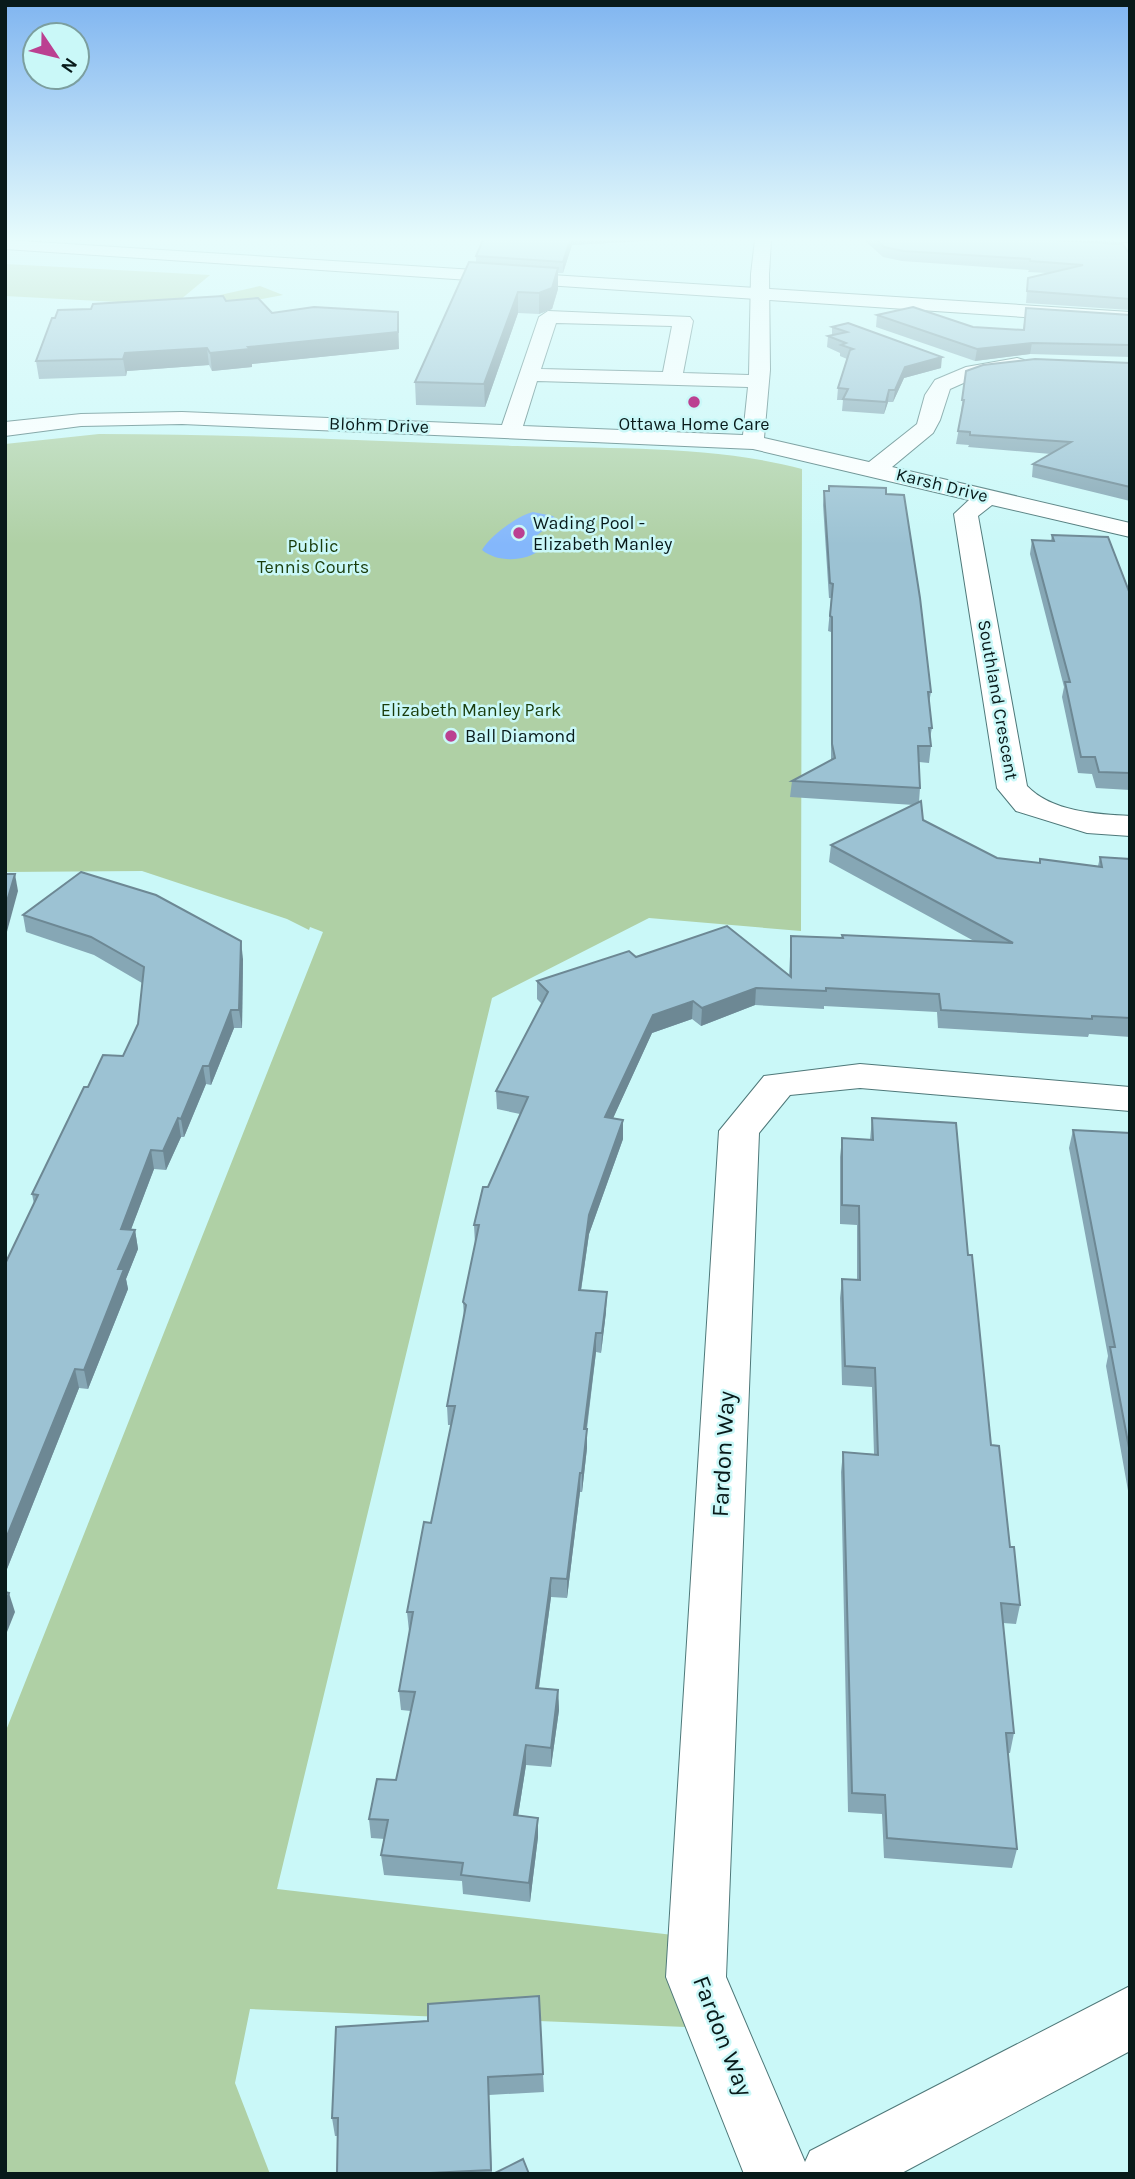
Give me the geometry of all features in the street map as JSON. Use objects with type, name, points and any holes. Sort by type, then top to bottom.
[{"type":"street","points":[[511,430],[540,342]]},
{"type":"street","points":[[672,378],[679,342]]},
{"type":"street","points":[[753,442],[759,381],[758,342]]},
{"type":"street","points":[[940,359],[976,371]]},
{"type":"street","points":[[875,469],[927,426],[937,390],[944,383],[976,371],[1032,363]]},
{"type":"street","points":[[529,374],[759,381]]},
{"type":"street","name":"Blohm Drive","points":[[5,429],[213,410],[511,430],[753,442]]},
{"type":"street","name":"Karsh Drive","points":[[753,442],[1130,530]]},
{"type":"street","name":"Southland Crescent","points":[[988,497],[966,514],[1012,788],[1027,804],[1087,823],[1130,826]]},
{"type":"street","points":[[1102,524],[1128,505]]},
{"type":"street","name":"Fardon Way","points":[[777,2174],[696,1977],[739,1131],[778,1084],[860,1076],[1130,1099]]},
{"type":"street","points":[[833,2174],[1130,2017]]},
{"type":"green space","name":"Elizabeth Manley Park","points":[[99,434],[256,436],[661,450],[732,456],[802,469],[801,931],[649,918],[492,998],[277,1889],[673,1935],[686,2027],[250,2009],[235,2083],[270,2174],[5,2174],[5,1733],[323,932],[310,927],[309,930],[287,919],[142,871],[5,872],[5,444]]},
{"type":"water","name":"Wading Pool - Elizabeth Manley","points":[[533,512],[553,516],[557,520],[536,536],[541,549],[528,556],[512,559],[496,557],[482,550],[504,527]]},
{"type":"building","points":[[43,342],[301,342],[210,353],[207,348],[125,353],[123,359],[36,361]]},
{"type":"building","points":[[433,342],[500,342],[484,384],[415,382]]},
{"type":"building","points":[[843,342],[900,342],[942,357],[905,367],[895,390],[889,390],[886,402],[843,399],[848,389],[838,388],[850,350],[853,349],[841,345],[846,343]]},
{"type":"building","points":[[955,342],[1130,342],[1130,345],[1032,343],[977,349]]},
{"type":"building","points":[[1035,359],[1130,363],[1130,487],[1033,464],[1071,442],[970,435],[970,432],[958,431],[966,371],[983,365]]},
{"type":"building","points":[[829,486],[886,488],[886,494],[904,495],[931,692],[928,692],[931,746],[918,746],[920,788],[792,781],[835,758],[832,744],[830,616],[833,584],[830,583],[824,491],[829,491]]},
{"type":"building","points":[[1052,535],[1108,537],[1130,594],[1130,773],[1099,772],[1095,757],[1081,757],[1065,682],[1070,682],[1032,540],[1054,541]]},
{"type":"building","points":[[921,801],[923,820],[997,858],[1040,863],[1040,859],[1102,867],[1100,857],[1130,859],[1130,1018],[1092,1016],[1092,1019],[941,1010],[939,994],[826,988],[826,991],[756,988],[702,1008],[693,1001],[653,1015],[605,1117],[623,1120],[589,1215],[579,1290],[607,1292],[602,1333],[596,1333],[584,1429],[587,1429],[582,1473],[567,1579],[551,1578],[536,1688],[558,1690],[551,1748],[526,1745],[514,1815],[538,1818],[529,1883],[461,1875],[463,1863],[381,1855],[388,1820],[369,1819],[377,1779],[396,1780],[415,1692],[399,1691],[413,1612],[407,1612],[424,1522],[431,1523],[455,1406],[447,1406],[466,1305],[463,1302],[479,1225],[474,1225],[483,1187],[488,1187],[528,1097],[496,1091],[548,992],[537,981],[629,951],[636,957],[727,926],[791,977],[791,936],[843,938],[842,935],[1013,943],[831,845]]},
{"type":"building","points":[[81,872],[156,895],[241,941],[239,1010],[231,1010],[209,1066],[203,1066],[181,1119],[178,1118],[163,1151],[151,1150],[121,1229],[135,1230],[118,1269],[124,1269],[84,1370],[75,1369],[5,1541],[5,1264],[38,1195],[32,1194],[84,1087],[88,1087],[103,1055],[123,1056],[138,1024],[144,967],[91,937],[23,915]]},
{"type":"building","points":[[5,874],[15,874],[5,908]]},
{"type":"building","points":[[872,1118],[956,1123],[968,1255],[972,1255],[991,1445],[999,1446],[1010,1547],[1014,1547],[1020,1605],[1001,1603],[1014,1733],[1006,1733],[1017,1849],[887,1838],[885,1795],[852,1793],[843,1452],[878,1455],[875,1368],[845,1366],[842,1279],[860,1280],[859,1206],[842,1205],[842,1138],[873,1140]]},
{"type":"building","points":[[1073,1130],[1130,1133],[1130,1453],[1110,1347],[1115,1347]]},
{"type":"building","points":[[539,1996],[543,2074],[488,2077],[491,2170],[337,2174],[338,2118],[332,2118],[336,2027],[428,2021],[428,2004]]},
{"type":"building","points":[[523,2159],[529,2174],[493,2174]]},
{"type":"place","name":"Ottawa Home Care","points":[[694,402]]},
{"type":"place","name":"Wading Pool - Elizabeth Manley","points":[[519,533]]},
{"type":"place","name":"Ball Diamond","points":[[451,736]]},
{"type":"park label","name":"Public Tennis Courts","points":[[313,556]]}]
